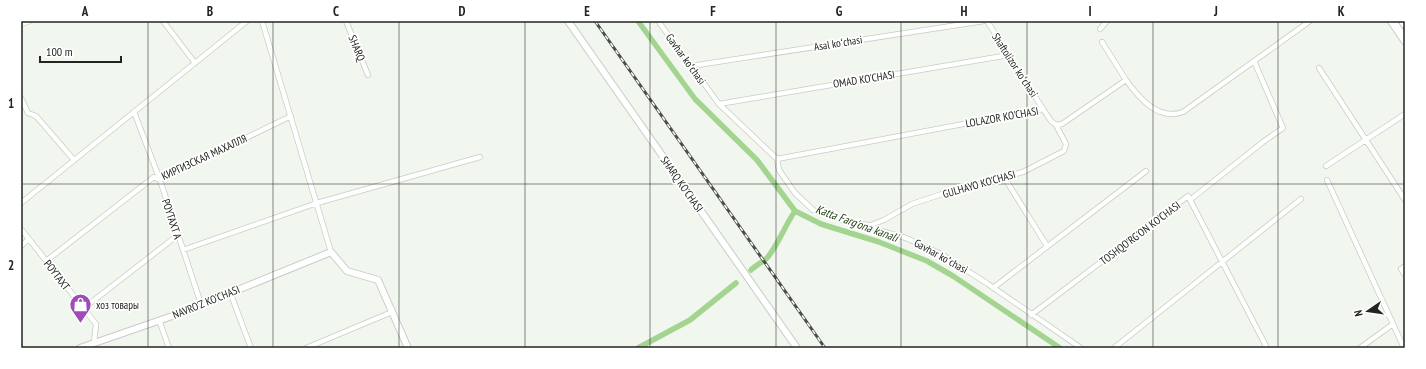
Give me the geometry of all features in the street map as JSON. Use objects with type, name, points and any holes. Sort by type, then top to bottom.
[{"type":"highway","points":[[1392,21],[1405,40]]},
{"type":"street","points":[[21,24],[30,21]]},
{"type":"street","points":[[163,21],[195,63]]},
{"type":"street","points":[[21,203],[247,21]]},
{"type":"street","points":[[262,21],[331,252],[347,271],[378,280],[408,348]]},
{"type":"street","name":"SHARQ","points":[[346,21],[368,75]]},
{"type":"street","name":"SHARQ KO'CHASI","points":[[568,21],[797,348]]},
{"type":"street","name":"Gavhar koʻchasi","points":[[658,21],[719,104],[777,159],[779,170],[795,193],[813,210],[847,222],[868,225],[881,231],[906,238],[941,254],[1081,348]]},
{"type":"street","name":"Asal koʻchasi","points":[[691,66],[985,21]]},
{"type":"street","name":"Shaftolizor koʻchasi","points":[[985,21],[1009,55],[1043,109]]},
{"type":"street","points":[[1100,29],[1106,21]]},
{"type":"street","points":[[1102,42],[1136,94],[1151,107],[1163,113],[1176,114],[1183,112],[1310,21]]},
{"type":"street","name":"OMAD KO'CHASI","points":[[719,104],[1009,55]]},
{"type":"street","points":[[1190,200],[1283,128],[1254,61]]},
{"type":"street","points":[[1319,68],[1405,200]]},
{"type":"street","points":[[1056,125],[1062,124],[1126,80]]},
{"type":"street","points":[[21,98],[28,113],[36,116],[74,160]]},
{"type":"street","name":"LOLAZOR KO'CHASI","points":[[777,159],[1043,109],[1051,121],[1056,125]]},
{"type":"street","name":"POYTAXT A","points":[[134,112],[160,180],[201,304]]},
{"type":"street","points":[[1326,166],[1405,114]]},
{"type":"street","name":"КИРГИЗСКАЯ МАХАЛЛЯ","points":[[46,261],[154,177],[160,180],[291,116]]},
{"type":"street","name":"GULHAYO KO'CHASI","points":[[868,225],[884,220],[912,204],[945,193],[1023,172],[1064,151],[1066,144],[1056,125]]},
{"type":"street","points":[[183,250],[317,203],[480,157]]},
{"type":"street","points":[[993,288],[1146,171]]},
{"type":"street","points":[[1004,177],[1047,246]]},
{"type":"street","points":[[1327,180],[1404,348]]},
{"type":"street","name":"TOSHQO'RG'ON KO'CHASI","points":[[1031,315],[1188,196],[1267,348]]},
{"type":"street","points":[[1114,348],[1301,199]]},
{"type":"street","name":"POYTAXT","points":[[21,230],[96,324],[94,343]]},
{"type":"street","points":[[84,308],[178,235]]},
{"type":"street","points":[[21,246],[29,239]]},
{"type":"street","name":"NAVRO'Z KO'CHASI","points":[[80,348],[201,304],[331,252]]},
{"type":"street","points":[[1405,266],[1401,269],[1405,275]]},
{"type":"street","points":[[230,292],[251,348]]},
{"type":"street","points":[[306,348],[392,312]]},
{"type":"street","points":[[159,320],[169,348]]},
{"type":"street","points":[[1360,348],[1393,324]]},
{"type":"waterway","name":"Katta Farg'ona kanali","points":[[638,21],[695,99],[757,160],[795,211],[821,224],[879,242],[927,261],[953,276],[1060,348]]},
{"type":"waterway","points":[[751,270],[766,259],[770,254],[795,211]]},
{"type":"waterway","points":[[638,348],[690,320],[736,283]]},
{"type":"railway","points":[[595,21],[825,348]]},
{"type":"place","name":"хоз товары","points":[[81,324]]}]
